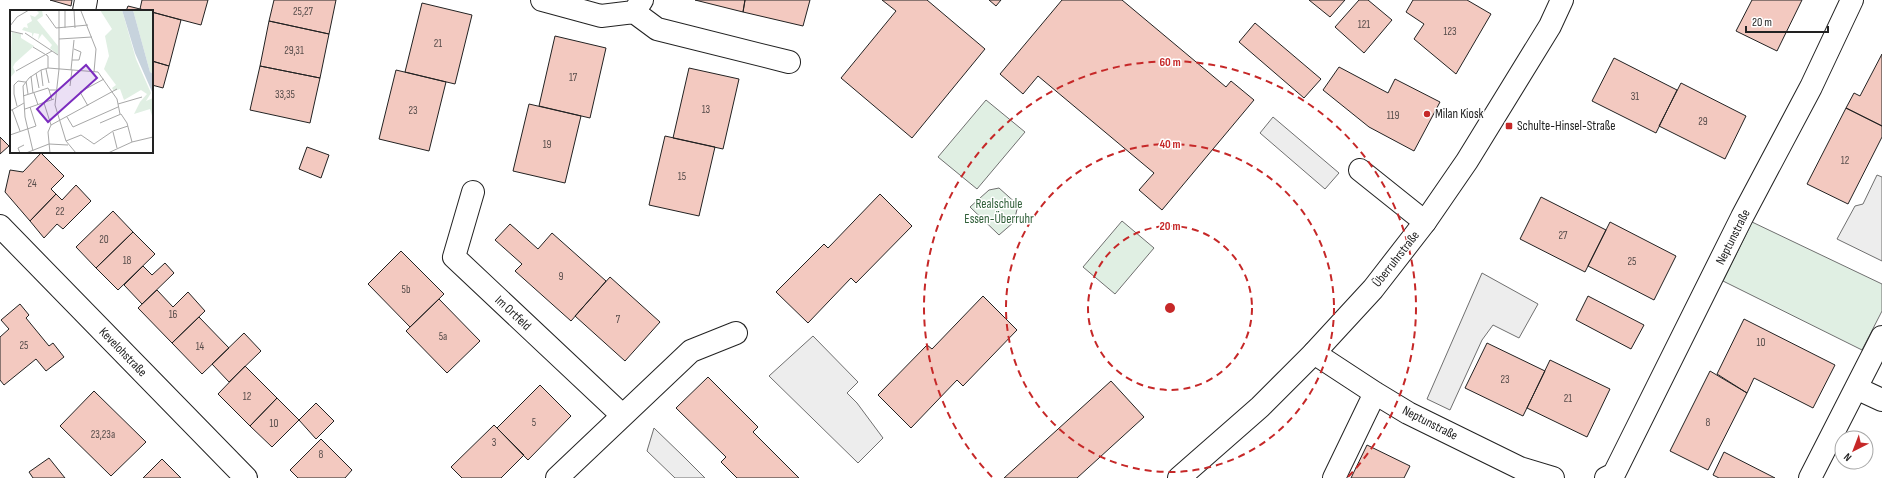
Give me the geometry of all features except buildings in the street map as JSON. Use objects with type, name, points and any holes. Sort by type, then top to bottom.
[{"type":"street","points":[[84,10],[86,0]]},
{"type":"street","points":[[542,0],[601,16],[638,6],[657,29],[789,62]]},
{"type":"street","name":"Überruhrstraße","points":[[1179,478],[1260,407],[1314,353],[1373,289],[1425,222],[1488,129],[1550,26],[1562,0]]},
{"type":"street","name":"Neptunstraße","points":[[1614,477],[1742,217],[1811,87],[1852,0]]},
{"type":"street","points":[[1360,170],[1425,222]]},
{"type":"street","name":"Im Ortfeld","points":[[473,192],[454,257],[622,415]]},
{"type":"street","name":"Kevelohstraße","points":[[0,226],[246,478]]},
{"type":"street","points":[[556,478],[691,351],[736,333]]},
{"type":"street","points":[[1810,478],[1882,337]]},
{"type":"street","name":"Neptunstraße","points":[[1314,353],[1408,413],[1520,468],[1553,478]]},
{"type":"street","points":[[1856,388],[1882,400]]},
{"type":"street","points":[[1334,478],[1375,393]]},
{"type":"green space","points":[[986,100],[1025,132],[977,189],[938,157]]},
{"type":"green space","name":"Realschule Essen-Überruhr","points":[[999,188],[1018,205],[1014,222],[999,235],[970,207],[989,190]]},
{"type":"green space","points":[[1122,221],[1154,248],[1115,294],[1083,267]]},
{"type":"green space","points":[[1752,222],[1882,284],[1882,311],[1862,350],[1723,281]]},
{"type":"shaded area","points":[[1273,117],[1339,173],[1325,189],[1260,133]]},
{"type":"shaded area","points":[[1877,175],[1882,177],[1882,261],[1837,239],[1855,206],[1863,204]]},
{"type":"shaded area","points":[[1482,273],[1538,304],[1519,338],[1493,325],[1482,340],[1450,410],[1427,399]]},
{"type":"shaded area","points":[[813,336],[858,382],[847,393],[857,403],[883,438],[858,463],[769,376]]},
{"type":"shaded area","points":[[654,428],[705,478],[675,478],[647,451]]},
{"type":"place","name":"Milan Kiosk","points":[[1427,114]]},
{"type":"place","name":"Schulte-Hinsel-Straße","points":[[1509,126]]}]
